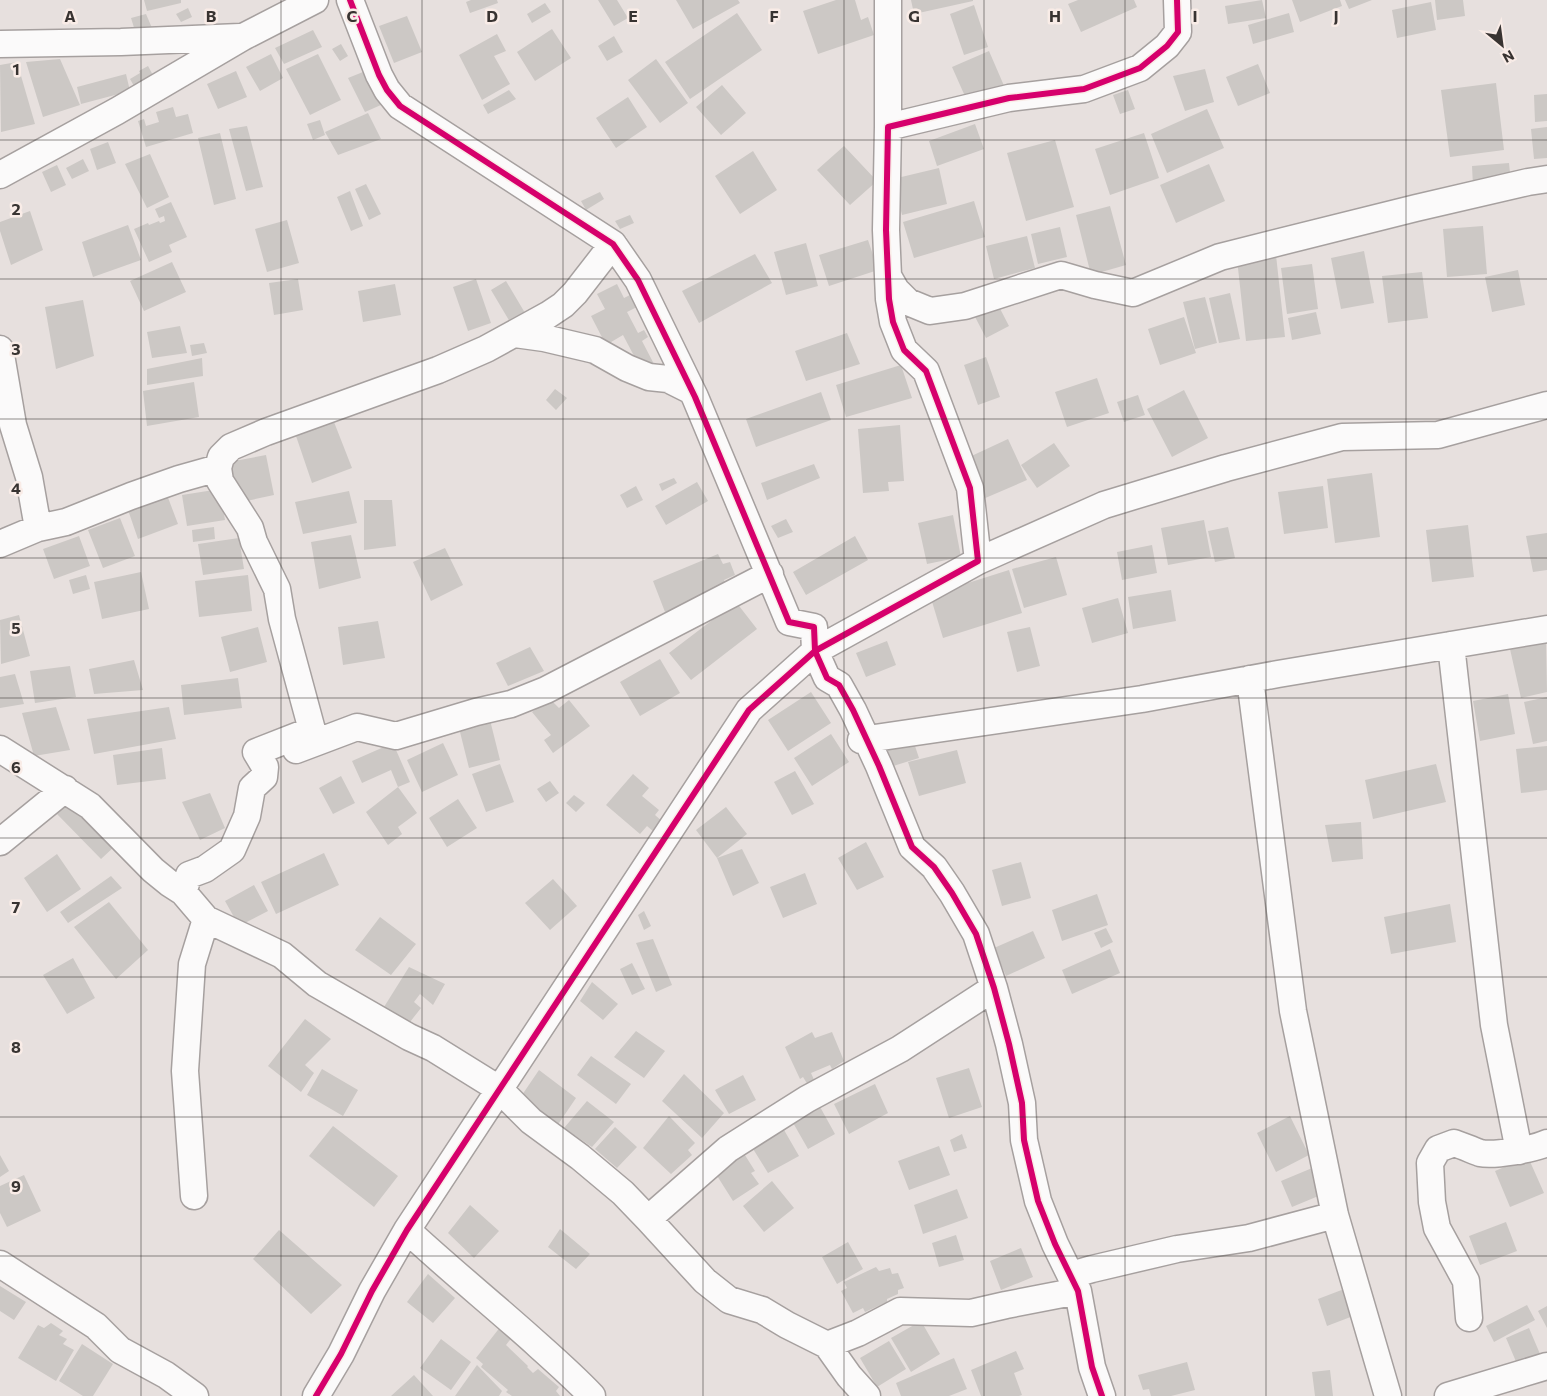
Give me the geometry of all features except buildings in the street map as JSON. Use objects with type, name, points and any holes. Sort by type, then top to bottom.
[{"type":"street","points":[[0,175],[117,111],[243,37],[315,0]]},
{"type":"street","points":[[350,0],[379,75],[387,90],[400,106],[614,244],[638,280],[692,391],[789,622],[814,627],[815,651],[827,678],[839,684],[879,766],[912,847],[934,867],[976,934],[994,988],[1009,1044],[1022,1103],[1024,1140],[1038,1200],[1055,1244],[1074,1283],[1092,1367],[1102,1396]]},
{"type":"street","points":[[888,0],[886,230],[889,299],[893,322],[900,341],[904,350],[926,371],[970,488],[978,561]]},
{"type":"street","points":[[888,127],[1009,98],[1084,89],[1140,68],[1167,46],[1178,32],[1178,0]]},
{"type":"street","points":[[0,44],[243,37]]},
{"type":"street","points":[[888,276],[896,290],[908,302],[930,311],[965,306],[1061,275],[1133,293],[1220,257],[1416,208],[1547,179]]},
{"type":"street","points":[[183,892],[189,875],[205,869],[232,850],[247,816],[252,788],[264,777],[265,766],[256,752],[312,730],[282,619],[277,590],[254,542],[250,528],[220,481],[218,468],[221,457],[231,447],[266,432],[438,370],[515,334],[563,305],[575,293],[614,244]]},
{"type":"street","points":[[515,334],[544,338],[595,350],[649,377],[668,379],[692,391]]},
{"type":"street","points":[[0,349],[13,425],[28,477],[38,528]]},
{"type":"street","points":[[316,1396],[341,1354],[372,1291],[407,1230],[749,710],[815,651],[978,561],[1104,506],[1226,468],[1342,437],[1438,435],[1547,405]]},
{"type":"street","points":[[0,544],[38,528],[66,522],[130,496],[218,468]]},
{"type":"street","points":[[265,766],[281,755],[357,727],[396,736],[476,712],[511,704],[546,690],[770,574]]},
{"type":"street","points":[[861,732],[1142,699],[1547,629]]},
{"type":"street","points":[[1451,645],[1494,1025],[1518,1151]]},
{"type":"street","points":[[1250,679],[1292,1011],[1335,1215],[1388,1396]]},
{"type":"street","points":[[0,749],[90,806],[153,870],[183,892],[206,919],[282,955],[317,984],[433,1048],[499,1090],[531,1121],[580,1157],[623,1193],[705,1281],[729,1300],[762,1310],[787,1326],[827,1345],[848,1376],[867,1396]]},
{"type":"street","points":[[0,842],[65,789]]},
{"type":"street","points":[[194,1196],[185,1070],[192,964],[206,919]]},
{"type":"street","points":[[648,1219],[728,1149],[807,1099],[900,1049],[994,988]]},
{"type":"street","points":[[1469,1318],[1466,1281],[1437,1228],[1432,1202],[1430,1163],[1438,1149],[1454,1143],[1482,1153],[1518,1151],[1547,1143]]},
{"type":"street","points":[[827,1345],[858,1333],[900,1311],[971,1313],[1006,1305],[1177,1249],[1249,1238],[1335,1215]]},
{"type":"street","points":[[407,1230],[441,1262],[515,1324],[580,1391]]},
{"type":"street","points":[[0,1264],[96,1326],[120,1350],[166,1375],[195,1396]]},
{"type":"street","points":[[1448,1396],[1547,1366]]},
{"type":"cycle path","points":[[350,0],[379,75],[387,90],[400,106],[613,244],[638,280],[695,397],[789,622],[814,627],[815,651],[827,678],[839,685],[853,710],[879,766],[912,847],[934,867],[976,934],[994,988],[1009,1044],[1022,1103],[1024,1140],[1038,1201],[1055,1244],[1078,1291],[1092,1367],[1102,1396]]},
{"type":"cycle path","points":[[316,1396],[341,1354],[372,1291],[407,1230],[749,710],[815,651],[978,561],[970,488],[926,371],[904,350],[893,322],[889,299],[886,230],[888,127],[1009,98],[1084,89],[1140,68],[1167,46],[1178,32],[1177,0]]}]
